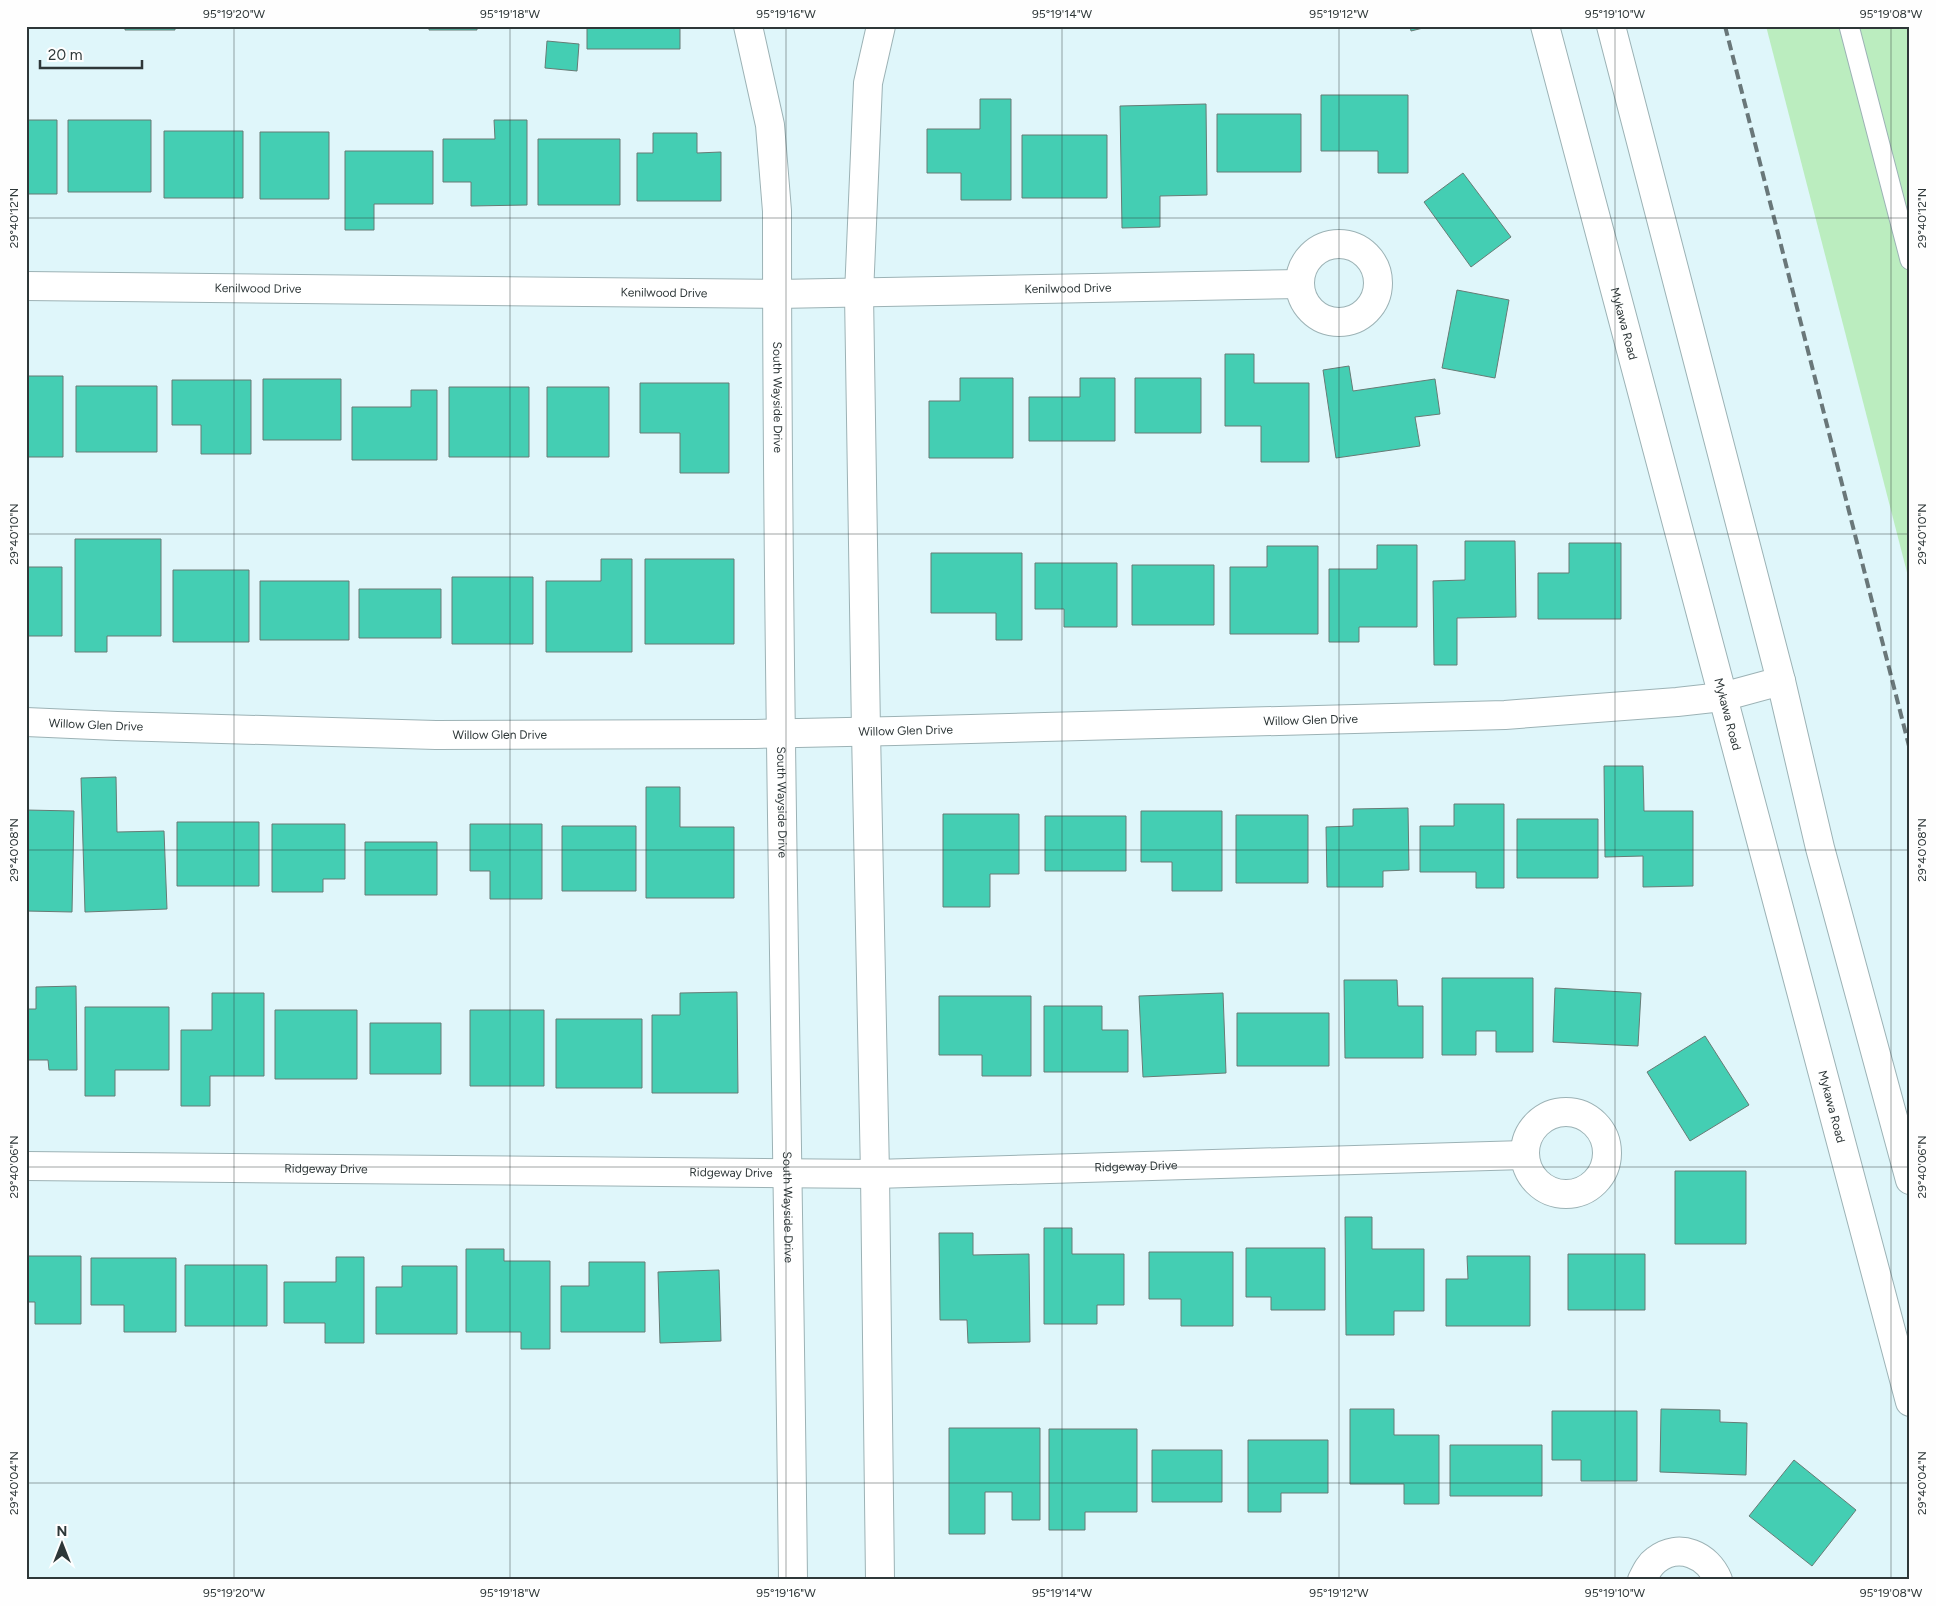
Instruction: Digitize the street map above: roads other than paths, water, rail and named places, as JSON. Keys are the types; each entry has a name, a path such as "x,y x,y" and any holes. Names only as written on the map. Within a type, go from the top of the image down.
{"street":[{"name":"South Wayside Drive","path":"748,26 770,126 778,211 782,733 793,1580"},
{"path":"880,1580 860,294 868,83 881,26"},
{"name":"Mykawa Road","path":"1545,26 1910,1402"},
{"path":"1610,26 1781,681 1820,848 1910,1180"},
{"name":"Kenilwood Drive","path":"26,286 860,294 1300,284"},
{"name":"Willow Glen Drive","path":"26,722 436,736 866,732 1504,715 1722,697 1781,681"},
{"name":"Ridgeway Drive","path":"26,1166 875,1174 1524,1155"},
{"path":"1642,1580 1648,1568 1656,1559 1680,1552 1692,1553 1703,1559 1712,1567 1718,1580"}],"lane":[{"path":"1849,26 1910,260"}],"railway":[{"path":"1725,26 1910,750"}]}
